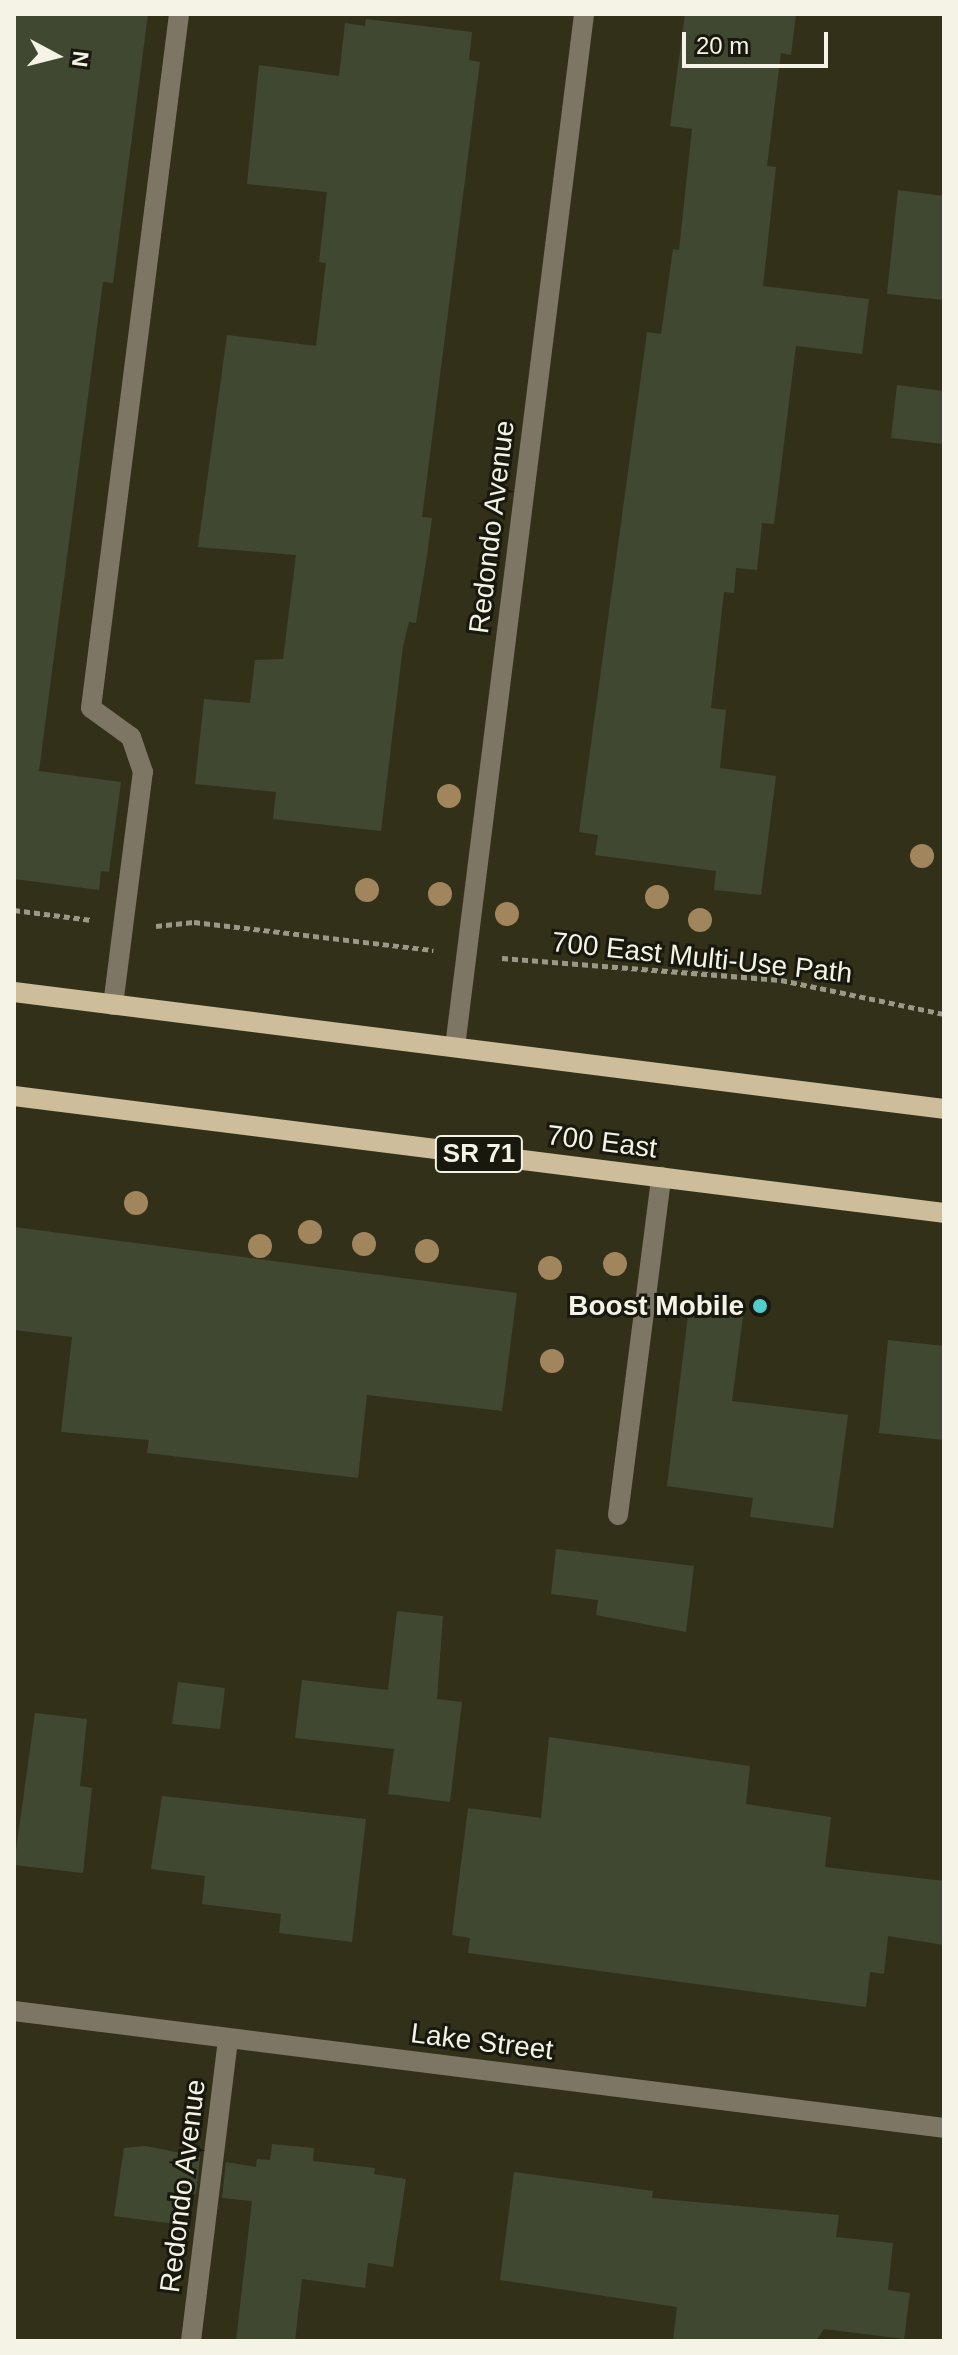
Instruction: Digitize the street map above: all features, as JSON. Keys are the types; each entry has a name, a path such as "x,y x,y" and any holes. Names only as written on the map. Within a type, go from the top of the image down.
{"main road":[{"path":"14,992 944,1109"},
{"name":"700 East","path":"14,1096 944,1213"}],"street":[{"path":"113,1005 143,772 131,737 91,708 179,14"},
{"name":"Redondo Avenue","path":"455,1047 584,14"},
{"path":"618,1515 661,1177"},
{"name":"Lake Street","path":"14,2011 944,2128"},
{"name":"Redondo Avenue","path":"191,2341 228,2039"}],"path":[{"path":"14,910 104,922"},
{"path":"150,926 194,922 428,949"},
{"name":"700 East Multi-Use Path","path":"501,958 781,980 944,1014"}],"building":[{"path":"14,14 148,14 113,283 103,282 39,771 121,782 109,872 101,871 99,890 14,879"},
{"path":"685,14 796,14 791,55 781,53 767,166 776,167 763,286 869,299 862,354 796,346 774,524 762,523 757,570 736,568 734,593 724,592 711,708 726,710 720,768 776,776 761,895 714,890 716,871 595,855 598,835 579,832 647,332 661,334 673,249 679,250 692,129 670,126"},
{"path":"366,19 472,32 469,60 480,62 422,517 432,518 416,623 409,622 403,646 381,831 273,819 276,792 195,784 204,699 250,703 255,660 283,659 296,555 198,547 227,335 316,346 326,263 319,262 327,192 247,184 259,65 339,76 345,23 365,26"},
{"path":"898,190 944,196 944,300 887,294"},
{"path":"897,385 944,391 944,444 891,438"},
{"path":"14,1227 517,1293 502,1411 367,1395 358,1478 147,1453 149,1440 61,1432 72,1337 14,1330"},
{"path":"701,1304 744,1309 732,1401 848,1415 833,1528 750,1517 753,1498 667,1486 688,1316 700,1317"},
{"path":"888,1340 944,1346 944,1440 879,1433"},
{"path":"556,1549 694,1566 686,1632 596,1615 598,1600 551,1594"},
{"path":"397,1611 443,1616 437,1699 462,1702 450,1802 388,1794 394,1749 295,1738 302,1680 388,1690"},
{"path":"178,1682 225,1688 220,1729 172,1724"},
{"path":"35,1713 87,1719 80,1786 92,1788 83,1873 14,1865"},
{"path":"549,1737 750,1766 746,1804 831,1817 825,1867 944,1881 944,1945 888,1936 884,1974 870,1972 866,2007 468,1953 470,1938 452,1935 468,1808 541,1818"},
{"path":"162,1796 366,1819 352,1942 279,1933 281,1914 202,1904 205,1876 151,1869"},
{"path":"272,2144 314,2148 313,2161 375,2168 374,2174 406,2179 393,2267 368,2263 365,2288 302,2279 295,2341 236,2341 252,2201 222,2198 226,2162 256,2167 257,2159 270,2160"},
{"path":"146,2146 200,2157 196,2194 179,2192 175,2224 114,2216 124,2148"},
{"path":"514,2172 653,2191 652,2198 839,2215 836,2237 893,2243 888,2290 910,2293 904,2339 824,2329 816,2341 673,2341 677,2307 500,2280"}],"place":[{"name":"Boost Mobile","path":"760,1306"}]}
